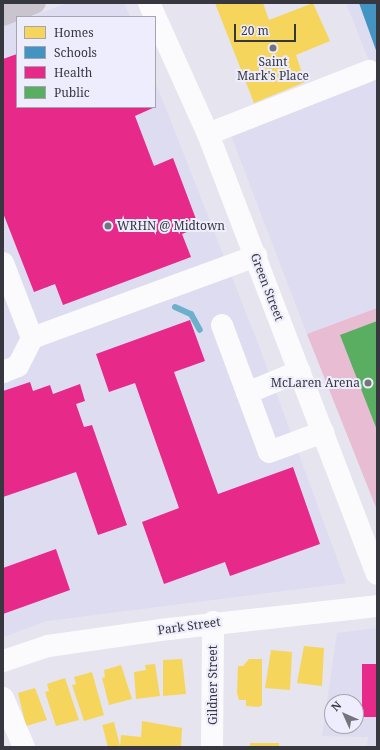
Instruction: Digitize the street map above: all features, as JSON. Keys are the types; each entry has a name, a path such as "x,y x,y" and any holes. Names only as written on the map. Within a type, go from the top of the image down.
{"main road":[{"path":"3,15 35,3"}],"street":[{"name":"Green Street","path":"149,3 155,16"},
{"name":"Green Street","path":"156,19 208,134 377,574"},
{"path":"208,134 369,71"},
{"path":"3,372 18,366 32,338 256,256"},
{"path":"3,263 32,338"},
{"path":"222,325 269,452 323,432"},
{"path":"247,393 300,372"},
{"name":"Park Street","path":"3,661 48,646 213,622 377,606"},
{"name":"Gildner Street","path":"212,747 213,622"},
{"path":"3,698 24,747"}],"shaded area":[{"path":"68,3 124,3 130,16 33,16"},
{"path":"346,3 377,3 377,308 307,334 230,133 375,76"},
{"name":"WRHN @ Midtown","path":"16,22 16,108 156,108 156,84 259,346 346,583 47,621 3,637 3,27"},
{"path":"377,308 377,510 307,334"},
{"path":"377,628 377,747 367,747 368,737 322,736 324,722 324,734 364,734 364,694 328,694 337,633"}],"building: Homes":[{"name":"Saint Mark's Place","path":"215,3 263,3 269,20 313,3 330,41 296,55 305,82 254,103"},
{"path":"304,646 324,648 322,686 297,683"},
{"path":"271,650 292,652 290,690 265,688"},
{"path":"182,659 186,694 163,696 163,660"},
{"path":"249,659 262,659 262,705 259,707 246,706 246,700 239,700 237,693 238,666 243,666"},
{"path":"155,664 160,696 136,699 134,672 146,670 145,665"},
{"path":"121,665 132,699 109,705 102,678 105,677 104,670"},
{"path":"92,672 104,715 84,721 72,685 76,684 74,677"},
{"path":"65,678 79,720 56,726 45,692 49,691 47,684"},
{"path":"35,688 47,720 26,726 18,693"},
{"path":"142,721 182,728 181,747 120,747 121,735 141,737"},
{"path":"114,722 120,746 108,747 102,725"},
{"path":"250,743 279,743 279,747 250,747"}],"building: Schools":[{"path":"359,3 377,3 377,53"}],"building: Health":[{"path":"16,54 16,108 153,108 135,116 154,166 173,158 199,227 182,234 191,257 63,305 55,284 34,292 3,213 3,59"},
{"path":"190,320 205,361 174,372 218,494 293,467 320,544 230,576 225,562 164,584 142,522 179,508 135,383 109,392 96,354"},
{"path":"30,382 33,391 50,385 53,394 80,384 85,401 76,404 84,427 92,425 127,525 98,535 76,472 3,497 3,391"},
{"path":"56,549 70,590 3,614 3,568"},
{"path":"362,664 377,664 377,717 364,717 364,694 362,694"}],"building: Public":[{"name":"McLaren Arena","path":"377,321 377,430 340,335"}],"waterway":[{"path":"175,307 191,314 200,330"}],"place":[{"name":"Saint Mark's Place","path":"273,48"},
{"name":"WRHN @ Midtown","path":"108,226"},
{"name":"McLaren Arena","path":"368,383"}]}
